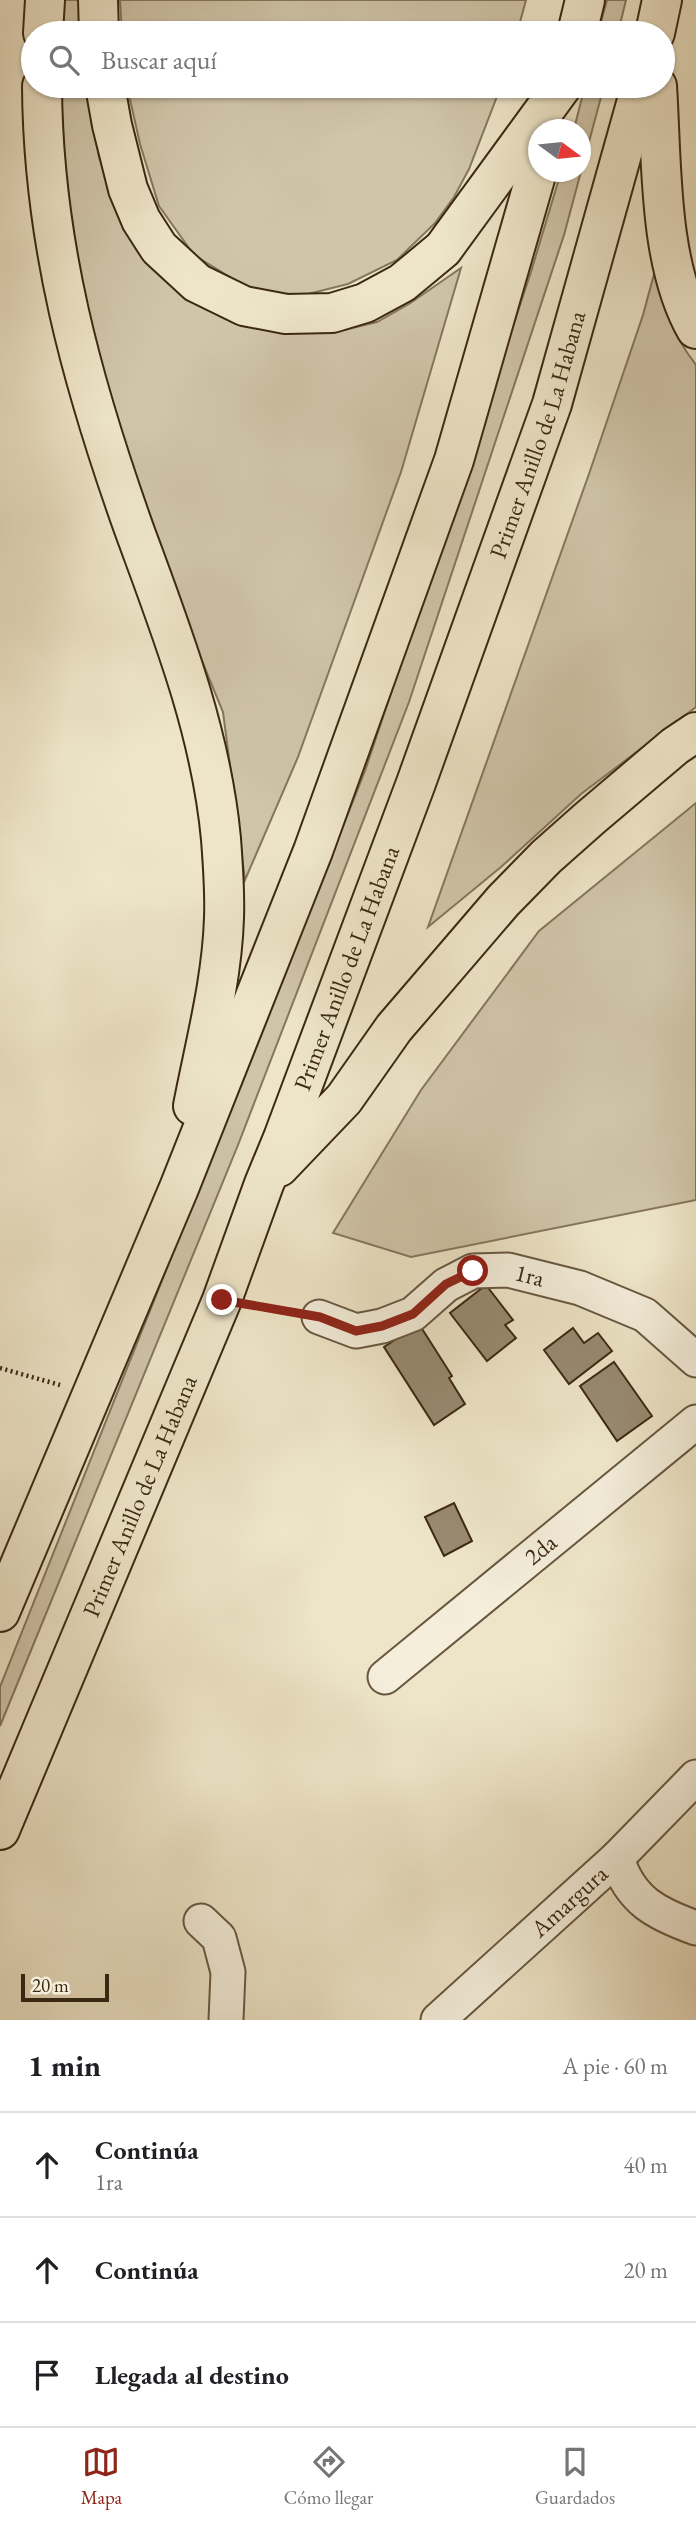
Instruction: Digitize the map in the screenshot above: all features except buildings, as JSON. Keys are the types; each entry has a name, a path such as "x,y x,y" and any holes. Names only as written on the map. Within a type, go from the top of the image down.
{"highway":[{"path":"44,21 45,0"},
{"path":"98,0 99,21"},
{"path":"580,21 585,0"},
{"path":"658,21 662,0"},
{"path":"43,98 44,159 65,298 88,387 194,702 211,770 221,839 224,916 221,957 178,1188"},
{"path":"107,98 128,189 141,220 159,248 197,283 244,306 286,314 332,313 365,303 402,283 443,249 553,98"},
{"path":"553,119 559,98"},
{"name":"Primer Anillo de La Habana","path":"0,1830 222,1300 416,783 552,404 638,98"},
{"path":"658,98 672,269 679,293 696,329"},
{"path":"0,1612 178,1188 313,851 454,460 534,182"},
{"path":"264,1184 344,1099 394,1028 503,901 590,818 675,746 696,732"}],"street":[{"name":"1ra","path":"320,1317 356,1331 382,1326 413,1314 446,1284 473,1271 508,1270 580,1288 645,1315 696,1360"},
{"name":"2da","path":"386,1677 696,1422"},
{"name":"Amargura","path":"438,2020 617,1858 696,1777"},
{"path":"617,1858 630,1888 647,1905 665,1916 696,1928"},
{"path":"201,1921 219,1938 228,1972 226,2020"}],"path":[{"path":"222,1300 320,1317"},
{"path":"0,1368 91,1394"}],"shaded area":[{"path":"57,0 79,0 80,21 56,21"},
{"path":"120,0 526,0 520,21 121,21"},
{"path":"607,0 626,0 621,21 601,21"},
{"path":"57,98 88,98 99,157 113,198 235,321 283,333 344,330 377,322 409,304 461,268 401,472 298,757 245,880 223,712 133,493 83,325"},
{"path":"130,98 496,98 469,169 454,197 435,223 397,260 348,284 300,296 273,294 243,285 194,255 159,206"},
{"path":"582,98 601,98 591,134 591,119 577,119"},
{"path":"558,182 578,182 564,235 409,702 238,1145 0,1726 0,1687 365,771 531,272"},
{"path":"657,263 669,317 696,365 696,707 581,794 501,867 428,927 590,471 643,315"},
{"path":"696,803 696,1200 411,1257 333,1233 421,1090 539,931"}],"route":[{"path":"222,1300 320,1317 356,1331 382,1326 413,1314 446,1284 473,1271"}]}
